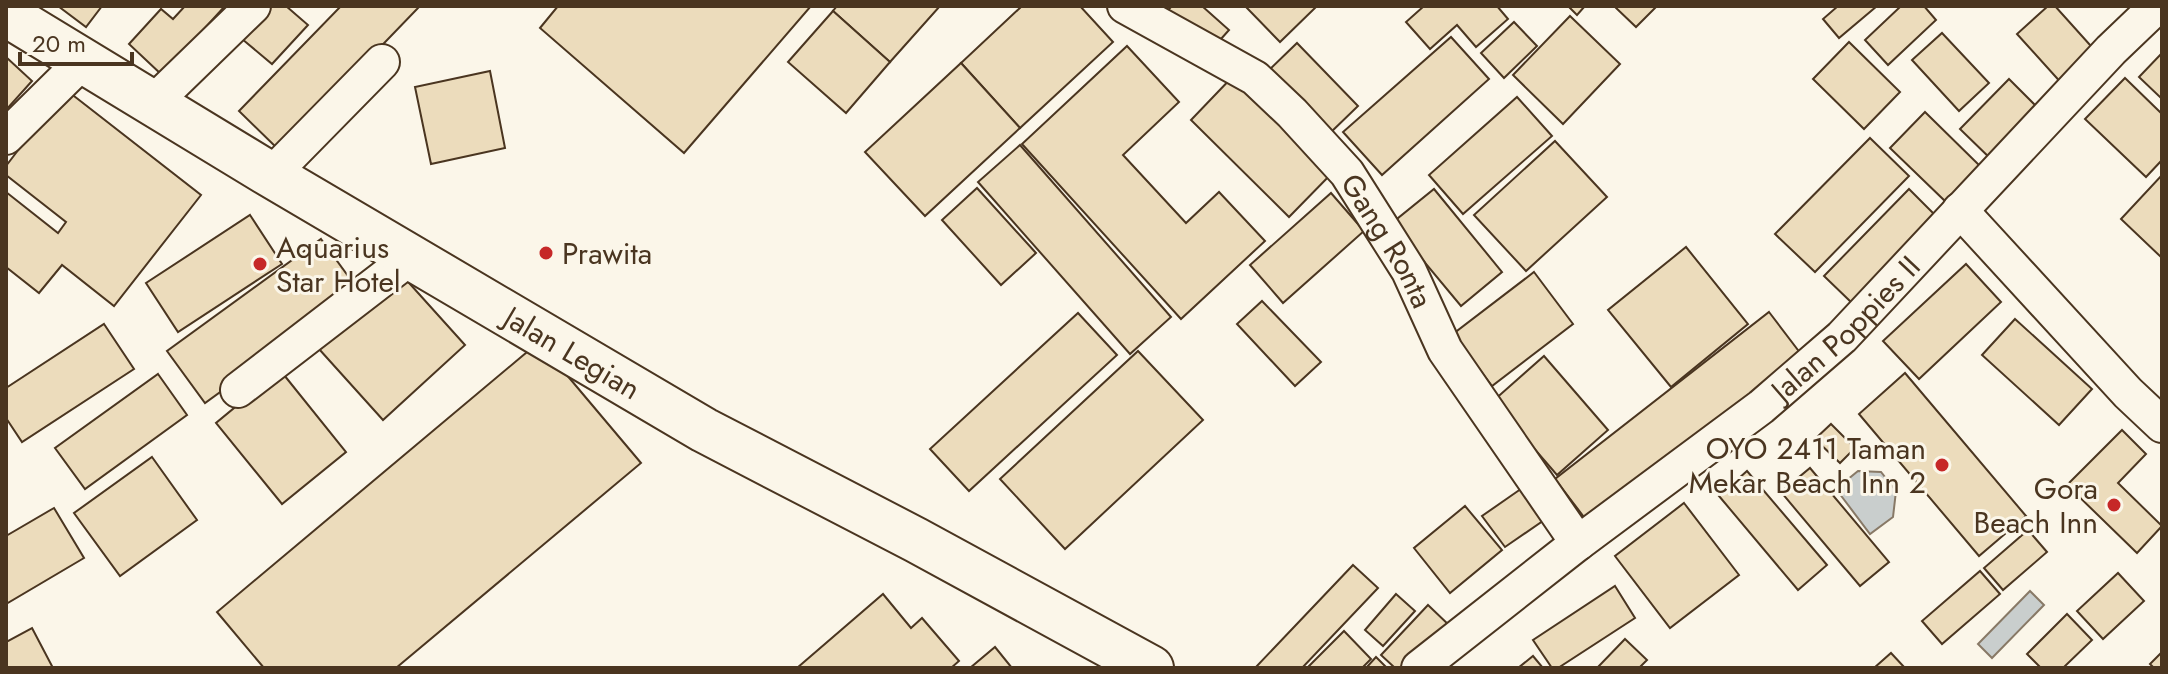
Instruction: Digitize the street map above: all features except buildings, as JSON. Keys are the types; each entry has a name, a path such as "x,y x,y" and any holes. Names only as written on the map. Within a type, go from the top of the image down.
{"main road":[{"name":"Jalan Legian","path":"6,14 271,175 704,430 930,547 1151,668"}],"street":[{"path":"153,103 253,6"},
{"name":"Gang Ronta","path":"1125,6 1255,78 1347,173 1409,271 1445,350 1578,543"},
{"name":"Jalan Poppies II","path":"1419,668 1578,543 1761,407 1842,337 2111,50 2157,6"},
{"path":"6,137 83,61"},
{"path":"271,175 382,62"},
{"path":"1960,210 2128,393 2162,425"},
{"path":"238,390 411,257"}],"shaded area":[{"path":"1858,471 1881,472 1896,491 1893,517 1870,534 1836,489"},
{"path":"2030,591 2044,605 1992,658 1978,644"}],"place":[{"name":"Prawita","path":"546,253"},
{"name":"Aquarius Star Hotel","path":"260,264"},
{"name":"OYO 2411 Taman Mekar Beach Inn 2","path":"1942,465"},
{"name":"Gora Beach Inn","path":"2114,505"}]}
